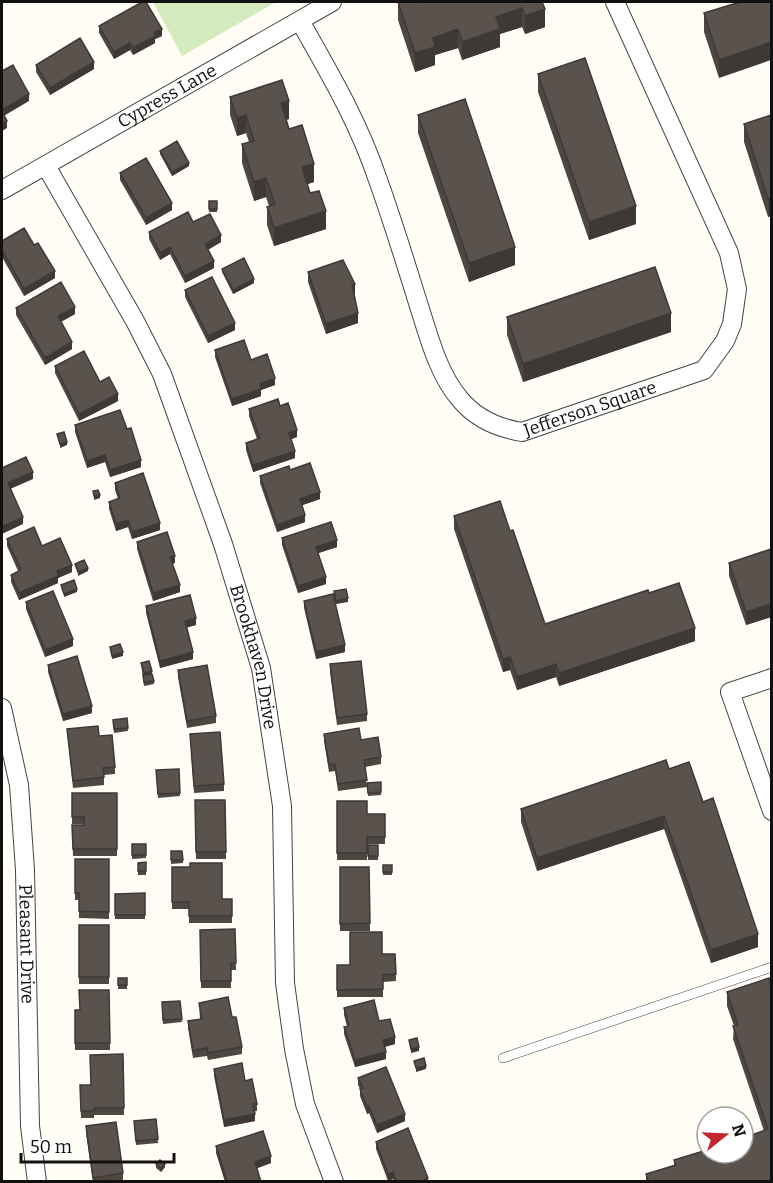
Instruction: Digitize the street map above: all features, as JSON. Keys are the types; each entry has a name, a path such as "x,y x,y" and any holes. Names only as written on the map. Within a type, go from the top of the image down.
{"street":[{"name":"Cypress Lane","path":"2,190 332,2"},
{"name":"Jefferson Square","path":"300,21 350,107 378,178 434,350 450,386 468,408 479,417 506,429 522,432 704,370 725,341 736,307 735,270 729,253 615,2"},
{"name":"Brookhaven Drive","path":"46,166 135,321 162,375 223,544 261,668 282,806 285,983 294,1049 305,1104 334,1182"},
{"path":"771,678 730,692 771,811"},
{"name":"Pleasant Drive","path":"2,708 19,785 25,870 30,1126 37,1182"}],"lane":[{"path":"503,1058 771,967"}],"green space":[{"path":"153,2 276,2 182,56"}],"building":[{"path":"142,2 146,2 162,29 154,33 155,36 133,48 130,43 114,52 99,26"},
{"path":"398,2 542,2 545,9 525,16 522,8 496,17 500,29 462,42 458,29 433,38 435,47 415,53"},
{"path":"740,2 771,2 771,42 719,60 704,13"},
{"path":"80,38 94,62 50,88 36,65"},
{"path":"585,58 636,206 589,222 538,74"},
{"path":"13,65 29,94 2,110 2,71"},
{"path":"282,80 289,101 281,103 289,129 302,125 314,164 302,167 310,193 319,191 326,211 274,228 267,207 275,204 266,178 254,182 242,144 254,141 246,115 237,118 230,97"},
{"path":"465,99 515,247 469,263 418,115"},
{"path":"2,111 7,121 2,124"},
{"path":"771,115 771,198 768,199 744,124"},
{"path":"177,141 189,163 172,172 160,151"},
{"path":"146,158 172,203 146,218 120,173"},
{"path":"209,201 217,201 217,209 209,209"},
{"path":"188,212 193,222 210,214 221,235 205,244 214,261 185,276 170,247 160,253 149,232"},
{"path":"24,228 34,245 38,243 55,271 24,289 2,250 2,241"},
{"path":"244,258 254,279 233,290 222,269"},
{"path":"343,260 355,284 352,285 358,313 326,324 308,272"},
{"path":"655,267 671,313 523,364 507,317"},
{"path":"212,277 235,323 208,336 185,290"},
{"path":"61,282 75,307 58,316 72,342 45,358 16,308"},
{"path":"244,340 251,360 267,354 275,378 260,384 261,389 232,399 215,350"},
{"path":"84,351 100,382 109,377 118,394 79,414 55,366"},
{"path":"278,399 280,406 288,403 297,430 289,433 295,451 253,465 246,443 260,438 249,409"},
{"path":"120,410 127,429 131,428 141,460 110,470 105,455 87,461 75,425"},
{"path":"64,432 67,442 60,444 57,434"},
{"path":"26,457 33,472 8,483 23,517 2,527 2,468"},
{"path":"310,463 320,492 300,499 305,515 277,525 260,476 289,466 290,470"},
{"path":"143,473 160,523 132,532 128,520 116,524 109,502 120,498 115,483"},
{"path":"98,490 100,495 94,496 93,491"},
{"path":"500,501 510,531 513,530 545,624 648,590 649,593 679,583 695,628 559,673 556,664 517,677 510,657 503,659 454,516"},
{"path":"331,522 337,540 316,547 326,577 298,586 282,538"},
{"path":"34,527 42,546 60,538 72,565 57,571 58,576 19,593 11,575 21,570 7,539"},
{"path":"167,532 175,556 170,557 180,585 153,593 137,542"},
{"path":"771,549 771,604 746,612 729,563"},
{"path":"84,560 88,568 78,572 75,564"},
{"path":"74,580 77,589 64,594 61,585"},
{"path":"346,589 348,598 336,601 334,591"},
{"path":"53,591 73,639 45,650 26,602"},
{"path":"333,594 345,645 316,652 304,601"},
{"path":"190,595 196,618 185,621 193,652 160,661 146,606"},
{"path":"120,644 123,652 112,656 110,647"},
{"path":"77,656 92,706 63,714 48,665"},
{"path":"149,661 152,671 144,673 141,663"},
{"path":"361,661 367,714 337,718 330,664"},
{"path":"207,665 216,716 187,721 178,670"},
{"path":"152,674 154,681 144,682 143,675"},
{"path":"127,718 128,728 114,729 113,720"},
{"path":"98,726 99,736 112,735 115,767 103,768 104,777 73,781 67,729"},
{"path":"359,728 361,740 378,737 381,757 364,760 367,780 338,784 335,764 329,765 324,734"},
{"path":"220,732 224,784 194,786 190,734"},
{"path":"666,760 669,769 689,762 703,802 713,798 758,934 711,950 664,816 537,858 521,809"},
{"path":"179,769 180,793 158,794 156,770"},
{"path":"381,782 381,792 368,793 367,783"},
{"path":"72,793 117,793 117,849 73,849 72,825 84,825 84,817 72,817"},
{"path":"195,800 225,800 226,852 196,852"},
{"path":"337,801 367,801 367,814 385,814 385,837 367,837 367,853 337,853"},
{"path":"132,844 146,844 146,855 132,855"},
{"path":"368,845 378,845 378,856 368,856"},
{"path":"171,851 182,851 183,860 171,860"},
{"path":"75,859 109,859 109,912 79,911 79,893 75,893"},
{"path":"146,862 146,871 138,871 138,863"},
{"path":"190,863 222,863 222,899 232,899 232,916 189,916 189,902 172,902 172,867 190,867"},
{"path":"383,865 392,865 392,872 383,872"},
{"path":"340,867 369,867 370,923 340,924"},
{"path":"145,893 145,915 115,915 115,894"},
{"path":"79,925 109,925 109,977 79,977"},
{"path":"235,929 236,963 231,963 231,981 201,981 200,930"},
{"path":"350,932 382,932 382,954 395,954 396,974 383,975 383,989 337,990 337,965 350,965"},
{"path":"118,978 127,978 127,985 118,985"},
{"path":"769,978 771,986 771,1181 649,1182 646,1174 676,1165 674,1160 695,1154 695,1165 755,1165 755,1134 768,1129 733,1026 738,1025 727,992"},
{"path":"79,990 109,990 110,1043 75,1043 75,1010 80,1010"},
{"path":"228,997 232,1017 236,1017 242,1047 208,1053 207,1048 193,1051 188,1021 202,1019 199,1003"},
{"path":"374,1000 379,1021 390,1019 395,1037 383,1040 386,1052 355,1060 344,1027 349,1026 344,1008"},
{"path":"180,1001 182,1019 163,1020 162,1002"},
{"path":"417,1038 419,1047 411,1049 409,1040"},
{"path":"123,1054 124,1108 94,1108 94,1111 81,1111 80,1085 91,1085 90,1055"},
{"path":"424,1058 426,1066 416,1068 414,1061"},
{"path":"242,1063 245,1081 252,1079 257,1104 253,1104 255,1114 224,1120 214,1069"},
{"path":"386,1067 405,1114 377,1125 369,1106 367,1107 360,1089 363,1088 358,1078"},
{"path":"156,1119 158,1139 136,1141 134,1121"},
{"path":"116,1122 123,1173 93,1178 86,1126"},
{"path":"408,1128 428,1178 419,1182 397,1182 393,1172 388,1174 376,1142"},
{"path":"263,1131 271,1156 255,1162 261,1182 227,1182 216,1146"},
{"path":"160,1160 165,1164 161,1168 156,1164"}]}
